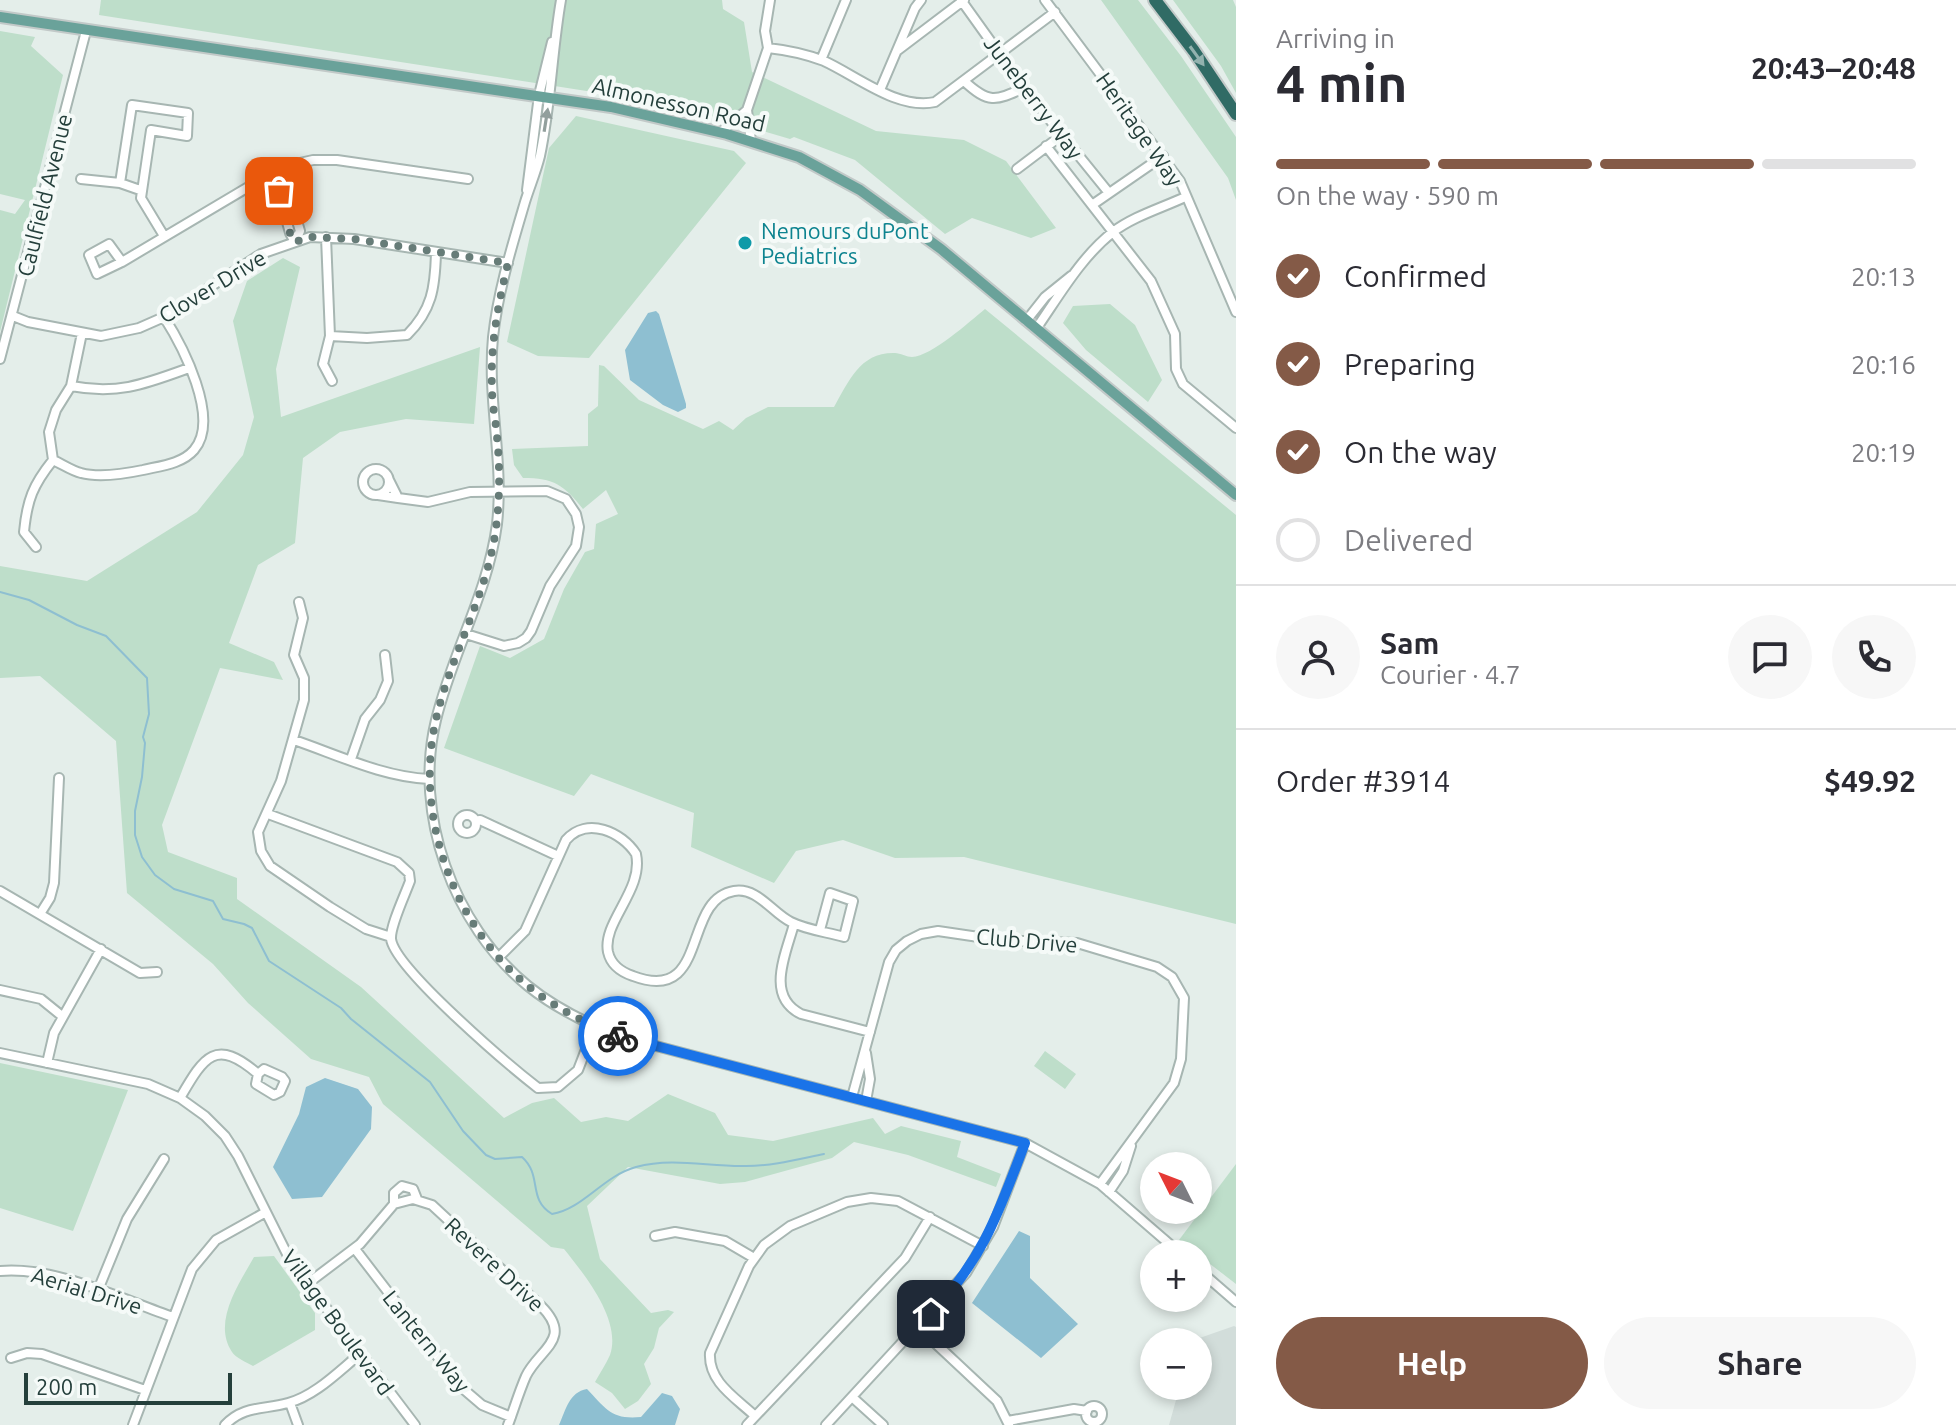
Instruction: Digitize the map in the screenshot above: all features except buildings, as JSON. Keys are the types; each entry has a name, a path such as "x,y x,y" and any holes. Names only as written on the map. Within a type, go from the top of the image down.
{"highway":[{"path":"1155,0 1236,114"}],"main road":[{"name":"Almonesson Road","path":"0,17 626,110 721,132 799,157 860,190 941,249 1236,495"}],"street":[{"path":"561,0 544,96 540,157 497,309 492,361 499,490 490,561 435,724 429,779 435,822 447,870 458,896 499,957 526,985 569,1014 633,1040 1025,1143 1100,1184 1165,1240"},
{"path":"751,141 747,110 768,48 765,31 770,0"},
{"path":"821,60 846,0"},
{"path":"880,90 921,0"},
{"name":"Heritage Way","path":"1045,0 1180,181 1236,312"},
{"path":"897,51 963,1"},
{"name":"Juneberry Way","path":"963,1 1024,88 1109,193"},
{"path":"768,48 821,60 909,103 922,105 935,102 1055,12"},
{"name":"Caulfield Avenue","path":"0,359 86,31"},
{"path":"964,81 980,97 996,100 1024,88"},
{"path":"120,183 132,105 188,113 187,136 151,130 140,190 141,198 164,236"},
{"path":"721,132 747,110"},
{"path":"1017,169 1062,135"},
{"path":"1046,146 1160,295 1175,334 1176,369 1183,384 1236,428"},
{"path":"1092,205 1163,156"},
{"path":"122,262 276,169 313,160 337,160 468,179"},
{"path":"276,169 283,174 300,231 295,242"},
{"path":"81,179 120,183 140,190"},
{"path":"1036,329 1075,273 1113,232 1185,197"},
{"name":"Clover Drive","path":"13,316 82,333 101,336 120,333 164,317 261,254 310,237 508,263"},
{"path":"326,237 330,336 323,364 332,381"},
{"path":"330,336 367,338 407,335 422,320 428,307 435,280 436,253"},
{"path":"1026,321 1045,297 1075,273"},
{"path":"53,460 82,474 123,474 174,463 194,450 204,424 202,405 183,347 164,317"},
{"path":"36,547 24,532 26,513 34,483 53,460 49,432 56,410 71,386 82,333"},
{"path":"71,386 96,391 135,387 189,368"},
{"path":"398,498 384,473 376,470 366,475 364,487 377,495 398,498 428,502 470,492 547,491 563,497 576,514 579,533 573,551 550,586 526,638 504,646 466,634"},
{"path":"377,495 385,491 389,480"},
{"path":"299,602 303,618 294,655 304,678 304,700 294,740 268,814 258,832 261,851 270,866 366,929 391,937"},
{"path":"351,759 365,719 380,700 388,681 385,655"},
{"path":"294,740 408,778 429,779"},
{"path":"40,914 50,898 54,883 59,778"},
{"path":"268,814 397,862 409,873 410,881 391,937 395,951 415,976 507,1064 538,1088 558,1087 578,1070 595,1026"},
{"path":"476,821 480,820 558,856"},
{"path":"499,957 525,931 569,837 587,827 602,829 623,839 634,850 638,861 637,875 610,933 608,952 618,969 645,981 663,982 681,971 710,908 727,893 740,890 750,892 794,924 844,937 853,901 830,893 820,930"},
{"path":"0,891 140,973 157,972"},
{"path":"794,924 780,978 783,999 801,1014 870,1032"},
{"name":"Club Drive","path":"852,1097 892,955 907,941 926,932 999,940 1077,943 1157,967 1172,977 1184,998 1181,1059 1174,1083 1100,1184"},
{"path":"47,1063 54,1033 62,1016 101,949"},
{"path":"0,990 41,999 62,1016"},
{"path":"865,1052 870,1079 866,1101"},
{"name":"Village Boulevard","path":"0,1053 144,1083 180,1098 208,1119 228,1140 241,1161 285,1252 415,1425"},
{"path":"180,1098 196,1071 216,1055 229,1053 258,1074"},
{"path":"1109,1192 1123,1171 1132,1140"},
{"path":"826,1425 957,1284 983,1246 1025,1143"},
{"path":"98,1290 127,1219 164,1159"},
{"path":"307,1284 355,1249 394,1204 417,1199 413,1189 402,1186 394,1193 394,1204"},
{"path":"755,1416 715,1378 709,1362 714,1340 754,1258 771,1239 790,1226 855,1200 871,1198 898,1201 983,1246"},
{"name":"Revere Drive","path":"417,1199 439,1211 541,1306 551,1319 554,1333 552,1343 528,1372 510,1421"},
{"path":"133,1425 192,1269 216,1240 266,1212"},
{"path":"747,1425 908,1254 930,1217"},
{"path":"655,1236 675,1232 725,1241 754,1258"},
{"name":"Lantern Way","path":"355,1249 461,1387 482,1405 510,1421"},
{"name":"Aerial Drive","path":"0,1271 39,1273 173,1317"},
{"path":"1212,1281 1236,1302"},
{"path":"918,1327 994,1398 1009,1423 1074,1409 1087,1411"},
{"path":"11,1358 27,1353 42,1354 145,1390"},
{"path":"225,1425 234,1416 254,1408 290,1403 313,1391 360,1354"},
{"path":"852,1397 883,1425"},
{"path":"290,1403 298,1425"}],"shaded area":[{"path":"1236,1327 1236,1425 1169,1425 1176,1400 1212,1400 1212,1334"}],"green space":[{"path":"101,0 722,0 723,9 744,22 752,72 876,131 964,140 1006,161 1056,228 1031,238 972,218 945,234 855,160 794,137 790,139 670,104 99,15"},
{"path":"1101,0 1138,0 1236,137 1236,200 1228,178"},
{"path":"1173,0 1233,0 1236,7 1236,93 1221,66"},
{"path":"0,31 35,37 31,46 63,75 0,332 0,210 15,214 25,200 0,194"},
{"path":"576,116 734,151 746,163 589,358 538,356 507,342 549,148"},
{"path":"283,258 300,267 276,369 281,417 480,347 474,424 406,419 340,432 303,458 295,543 258,565 229,643 274,662 283,680 220,668 162,825 168,852 237,878 237,899 361,987 504,1118 532,1103 554,1098 581,1122 606,1117 628,1121 668,1094 715,1113 728,1135 773,1141 873,1118 885,1134 901,1126 961,1141 957,1157 1001,1174 996,1187 908,1155 854,1142 832,1158 745,1182 720,1184 628,1167 587,1206 600,1259 651,1313 674,1312 659,1328 654,1348 644,1364 651,1384 638,1401 625,1409 612,1393 595,1382 610,1355 611,1327 599,1298 564,1249 551,1247 383,1104 369,1077 311,1059 248,1003 213,964 127,893 116,741 40,676 0,678 0,566 87,581 197,512 243,455 254,417 233,321 247,281"},
{"path":"1110,304 1135,325 1162,380 1148,402 1086,350 1063,323 1073,306"},
{"path":"985,309 1236,515 1236,924 964,857 895,858 843,840 796,851 774,883 691,847 694,813 591,774 574,796 444,748 480,646 510,658 544,639 564,589 585,552 594,549 596,524 618,514 606,490 583,509 558,484 523,478 514,465 512,449 588,446 588,414 598,406 599,365 604,366 639,400 703,429 719,421 733,430 746,418 768,407 834,407 857,370 873,357 897,353 912,357 930,351"},
{"path":"1045,1051 1076,1074 1065,1089 1034,1066"},
{"path":"0,1063 128,1090 73,1231 0,1208"},
{"path":"1236,1164 1236,1284 1212,1265 1212,1240 1179,1240 1191,1224 1212,1224 1212,1196"},
{"path":"274,1256 315,1313 315,1330 253,1366 232,1352 225,1328 226,1316 235,1291 254,1257"}],"water":[{"path":"656,311 686,404 686,408 678,412 663,405 630,380 625,350 648,313"},
{"path":"325,1078 358,1089 372,1107 371,1129 322,1197 292,1199 273,1167 299,1114 306,1087"},
{"path":"1019,1231 1030,1236 1030,1278 1078,1324 1041,1358 972,1303"},
{"path":"587,1389 605,1407 623,1417 641,1417 662,1393 672,1396 680,1409 675,1425 559,1425 572,1398"}],"waterway":[{"path":"0,592 29,600 106,636 147,678 149,714 143,737 145,743 135,811 135,835 142,857 155,875 174,889 213,901 223,919 252,928 269,961 341,1008 430,1082 463,1131 486,1155 495,1159 522,1157 532,1172 540,1201 552,1214 574,1206 613,1177 636,1167 677,1163 756,1166 824,1154"}],"way so far":[{"path":"279,191 295,242 310,237 354,239 508,263 493,334 492,392 499,490 493,550 435,724 429,779 433,811 439,843 458,896 499,957 526,985 552,1003 618,1036"}],"place":[{"name":"Nemours duPont Pediatrics","path":"745,243"}],"route":[{"path":"618,1036 1025,1143 986,1241 966,1273 931,1314"}]}
